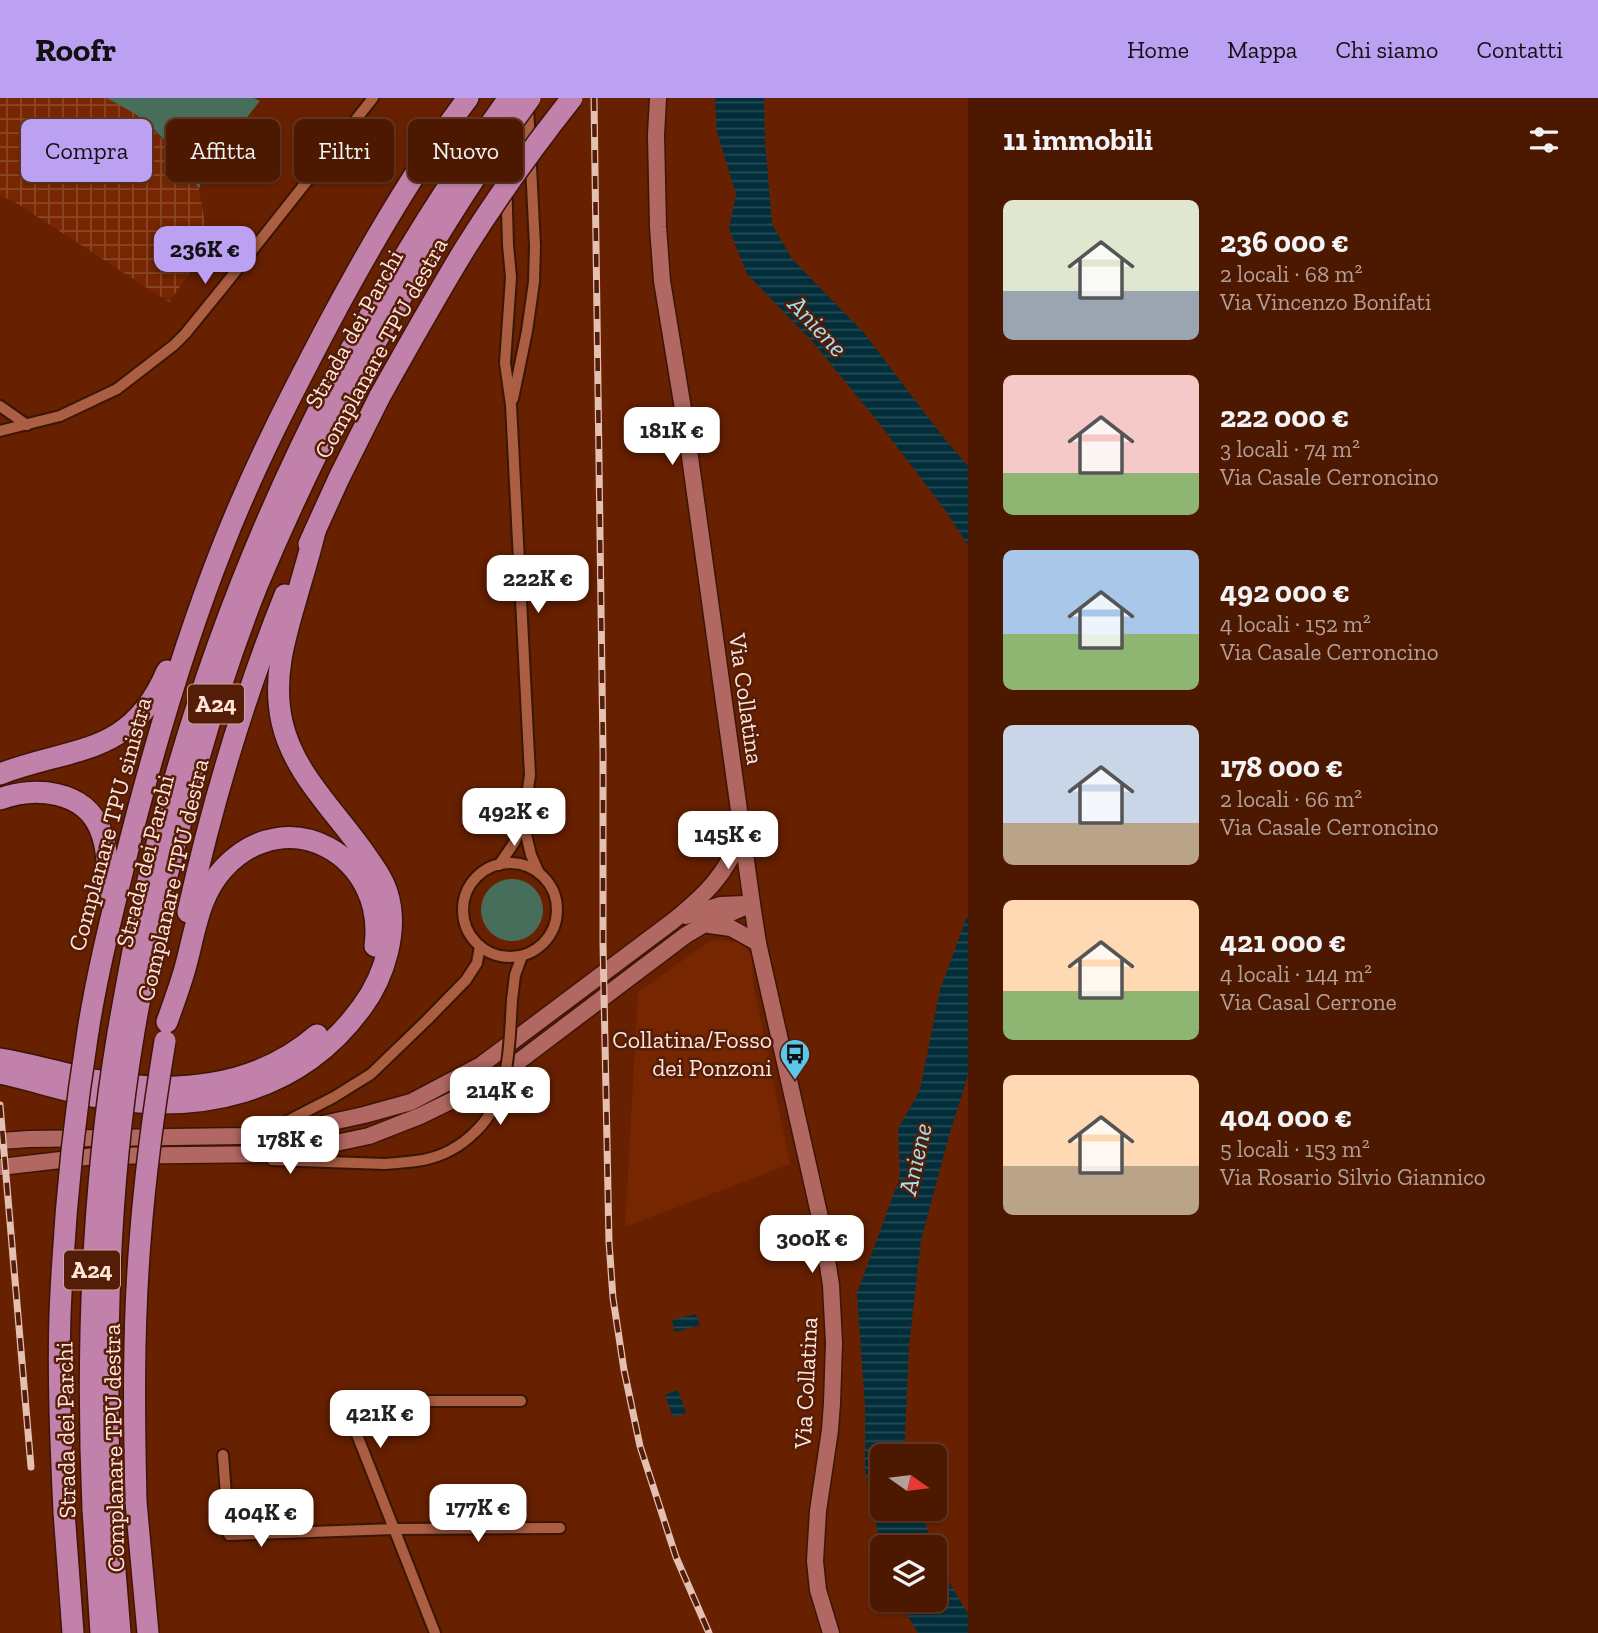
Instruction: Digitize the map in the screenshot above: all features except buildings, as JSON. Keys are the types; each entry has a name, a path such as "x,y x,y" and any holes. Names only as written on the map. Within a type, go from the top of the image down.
{"highway":[{"name":"Complanare TPU sinistra","path":"73,1633 61,1435 60,1331 63,1254 72,1150 88,1031 101,958 141,796 202,601 224,542 270,436 351,282 395,206 468,98"},
{"name":"Strada dei Parchi","path":"341,386 380,297 424,224 509,98"},
{"name":"Strada dei Parchi","path":"120,1633 101,1509 89,1398 92,1259 101,1157 125,1035 137,931 150,875 186,741 209,671 234,602 304,441 529,98"},
{"name":"Complanare TPU destra","path":"148,1633 136,1502 137,1274 146,1178 166,1032 193,891 212,815 263,649 292,577 380,396 467,246 536,145 572,98"},
{"path":"0,1073 65,1091 119,1100 178,1103 227,1097 261,1087 299,1068 343,1030 371,995 383,966 389,939 391,911 386,889 367,857 297,761 280,711 278,690 281,652 315,531"},
{"path":"0,774 88,749 116,735 142,713 162,683 198,587 224,542"},
{"path":"0,799 25,792 53,794 76,802 90,813 97,823 103,838 107,876 101,958"},
{"path":"0,1059 102,1081 167,1088 234,1079 279,1062 309,1042 340,1014 354,997 369,969 375,947 377,921 369,893 355,868 332,849 320,843 300,839 263,842 241,853 222,871 204,898 166,1032"},
{"name":"Strada dei Parchi","path":"101,1509 102,1633"}],"street":[{"path":"0,431 60,416 117,389 174,345 225,286 373,98"},
{"path":"499,865 514,843 523,822 530,775 511,405 505,363 511,277 503,98"},
{"path":"511,405 527,331 534,282 529,98"},
{"name":"Via Collatina","path":"658,98 658,227 662,281 685,421 741,833 758,943 821,1222 830,1278 834,1350 832,1403 814,1561 818,1590 831,1633"},
{"path":"0,406 27,425"},
{"path":"523,822 531,855 539,873"},
{"path":"0,1141 243,1136 291,1131 364,1115 411,1101 481,1065 673,921 705,894 722,874 741,833"},
{"path":"513,863 527,866 539,873 549,884 555,897 557,912 554,927 547,940 522,956 500,956 480,946 469,933 464,917 464,900 471,884 483,872 499,865 513,863"},
{"path":"673,921 720,905 752,904"},
{"path":"0,1167 95,1156 269,1154 369,1136 420,1116 494,1080 656,957 703,925 752,904"},
{"path":"703,925 731,928 758,943"},
{"path":"243,1136 278,1126 371,1074 466,979 477,963 480,946"},
{"path":"195,1156 385,1164 425,1159 465,1142 481,1126 499,1099 509,1046 515,975 522,956"},
{"path":"435,1633 352,1422 353,1405 364,1401 522,1401"},
{"path":"223,1455 229,1535 395,1529 560,1528"}],"shaded area":[{"path":"0,98 115,98 141,119 21,119 21,182 152,182 152,128 166,144 166,182 195,182 199,189 209,246 169,302 13,201 0,196"},
{"path":"710,941 740,943 752,955 753,982 790,1164 625,1227 638,992"}],"green space":[{"path":"106,98 254,98 260,101 246,119 166,119 166,143 152,128 152,119 141,119"},
{"path":"512,879 524,881 534,888 541,898 541,922 534,932 524,939 512,941 500,939 490,932 483,922 481,910 483,898 490,888 500,881"}],"water":[{"name":"Aniene","path":"715,98 764,98 772,224 792,259 864,333 968,466 968,545 879,423 811,340 747,274 729,229 736,194 717,132"},
{"name":"Aniene","path":"968,914 968,1075 921,1240 909,1346 905,1444 870,1444 870,1494 865,1469 865,1406 857,1293 900,1177 898,1129 920,1090 940,990"},
{"path":"696,1314 700,1325 675,1332 672,1320"},
{"path":"678,1390 686,1413 673,1417 665,1395"},
{"path":"876,1521 925,1521 929,1535 878,1535"},
{"path":"947,1579 968,1614 968,1633 918,1633 905,1612 947,1612"}],"railway":[{"path":"594,98 603,943 609,1242 613,1298 624,1370 640,1446 676,1557 709,1633"},
{"path":"0,1105 31,1467"}],"place":[{"name":"Collatina/Fosso dei Ponzoni","path":"795,1081"}]}
